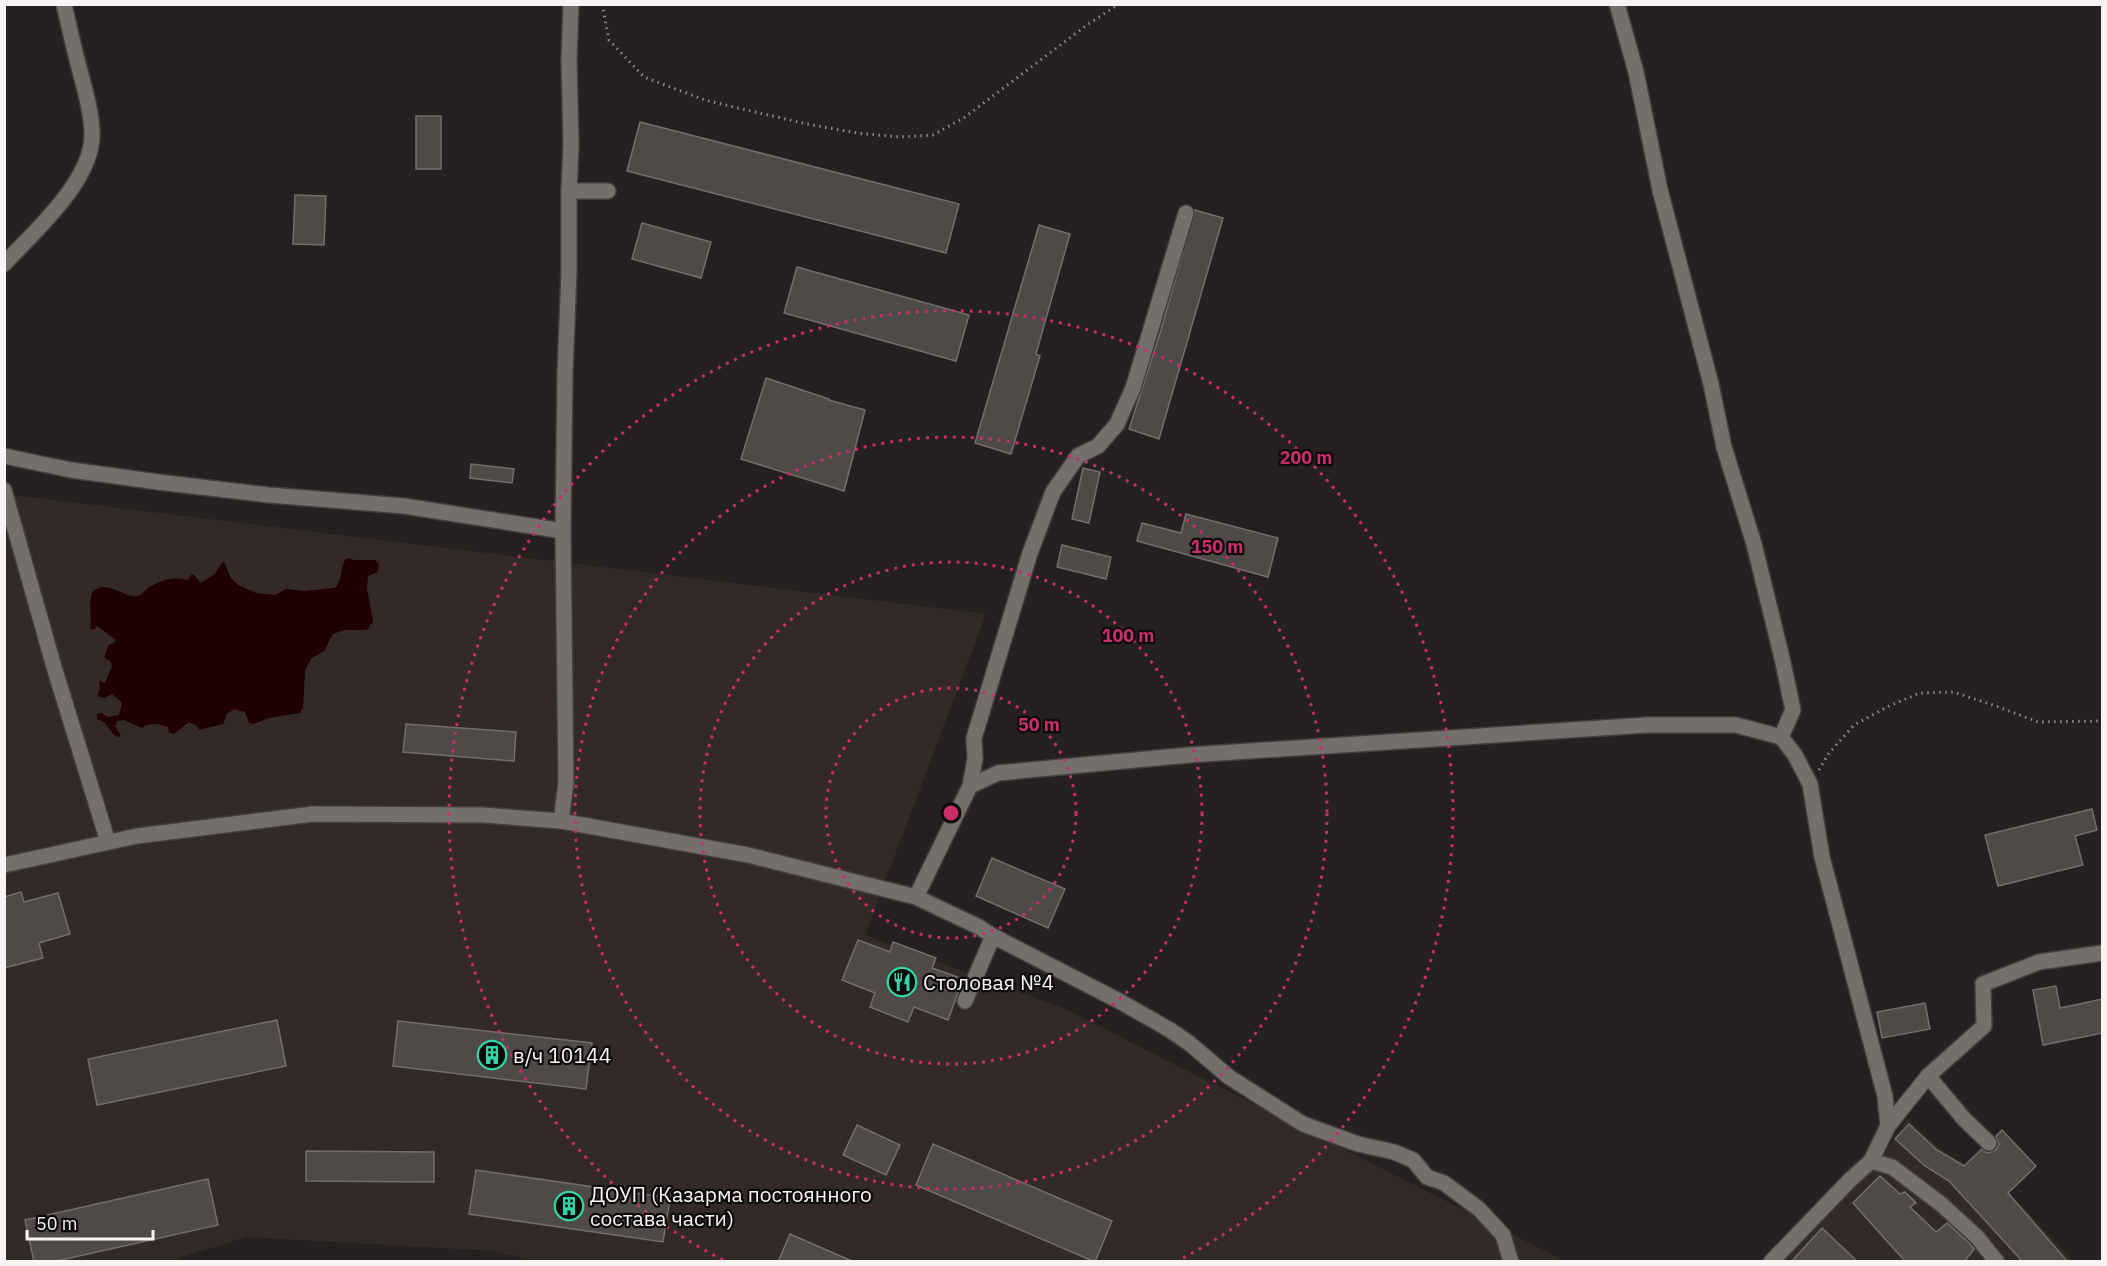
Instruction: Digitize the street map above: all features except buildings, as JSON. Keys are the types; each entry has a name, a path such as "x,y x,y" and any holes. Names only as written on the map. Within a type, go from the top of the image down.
{"street":[{"path":"4,264 63,200 76,183 88,160 92,135 86,97 64,4"},
{"path":"561,821 566,783 563,531 568,191 571,145 569,60 571,4"},
{"path":"1617,4 1636,72 1660,190 1711,384 1724,447 1754,544 1782,658 1793,710 1781,737"},
{"path":"568,191 608,191"},
{"path":"916,897 970,786 975,759 974,738 1030,553 1053,492 1078,456 1098,446 1117,424 1133,388 1185,213"},
{"path":"4,448 11,457 71,470 269,495 404,506 563,531"},
{"path":"4,490 48,647 108,842"},
{"path":"970,786 998,773 1065,769 1189,755 1570,729 1647,725 1736,725 1781,737 1795,755 1810,784 1822,857 1885,1096 1888,1126"},
{"path":"4,865 137,836 313,814 483,815 561,821 748,855 916,897 979,927 1170,1030 1229,1077 1303,1124 1358,1144 1394,1152 1413,1160 1426,1177 1444,1183 1479,1209 1503,1235 1511,1262"},
{"path":"965,1001 993,936"},
{"path":"1771,1262 1871,1161 1888,1126 1928,1076 1984,1026 1983,984 2039,962 2103,953"},
{"path":"1928,1076 1964,1119 1989,1143"},
{"path":"1871,1161 1892,1167 1941,1204 1977,1237 1997,1262"}],"path":[{"path":"602,4 609,40 644,77 705,100 749,111 817,126 900,137 933,135 965,117 1119,4"},
{"path":"1810,784 1829,753 1854,725 1889,706 1920,693 1953,692 2038,722 2103,721"}],"shaded area":[{"path":"5,494 986,614 865,935 1065,1009 1565,1261 540,1262 493,1251 247,1237 169,1261 5,1262"},
{"path":"349,558 375,560 379,564 378,572 368,576 367,589 372,624 366,630 344,630 333,634 324,651 312,658 305,670 303,708 300,713 269,718 253,724 249,723 245,712 234,709 227,714 223,724 199,730 197,726 189,722 174,734 169,732 168,727 158,724 142,728 124,720 117,721 115,726 121,736 118,737 104,722 97,719 97,714 101,713 108,717 119,715 122,703 112,694 104,698 97,696 100,689 99,681 105,683 112,667 111,662 104,657 109,645 116,640 97,626 94,630 90,629 91,599 93,592 98,588 109,588 137,596 157,583 172,579 188,580 192,574 201,583 215,574 224,562 231,578 238,585 256,593 275,595 286,589 306,591 336,587 345,560"},
{"path":"1907,1118 1939,1148 1967,1165 2008,1212 2019,1203 2073,1261 1783,1262 1885,1154"}],"place":[{"name":"Столовая №4","path":"902,982"},
{"name":"в/ч 10144","path":"492,1055"},
{"name":"ДОУП (Казарма постоянного состава части)","path":"569,1206"}]}
